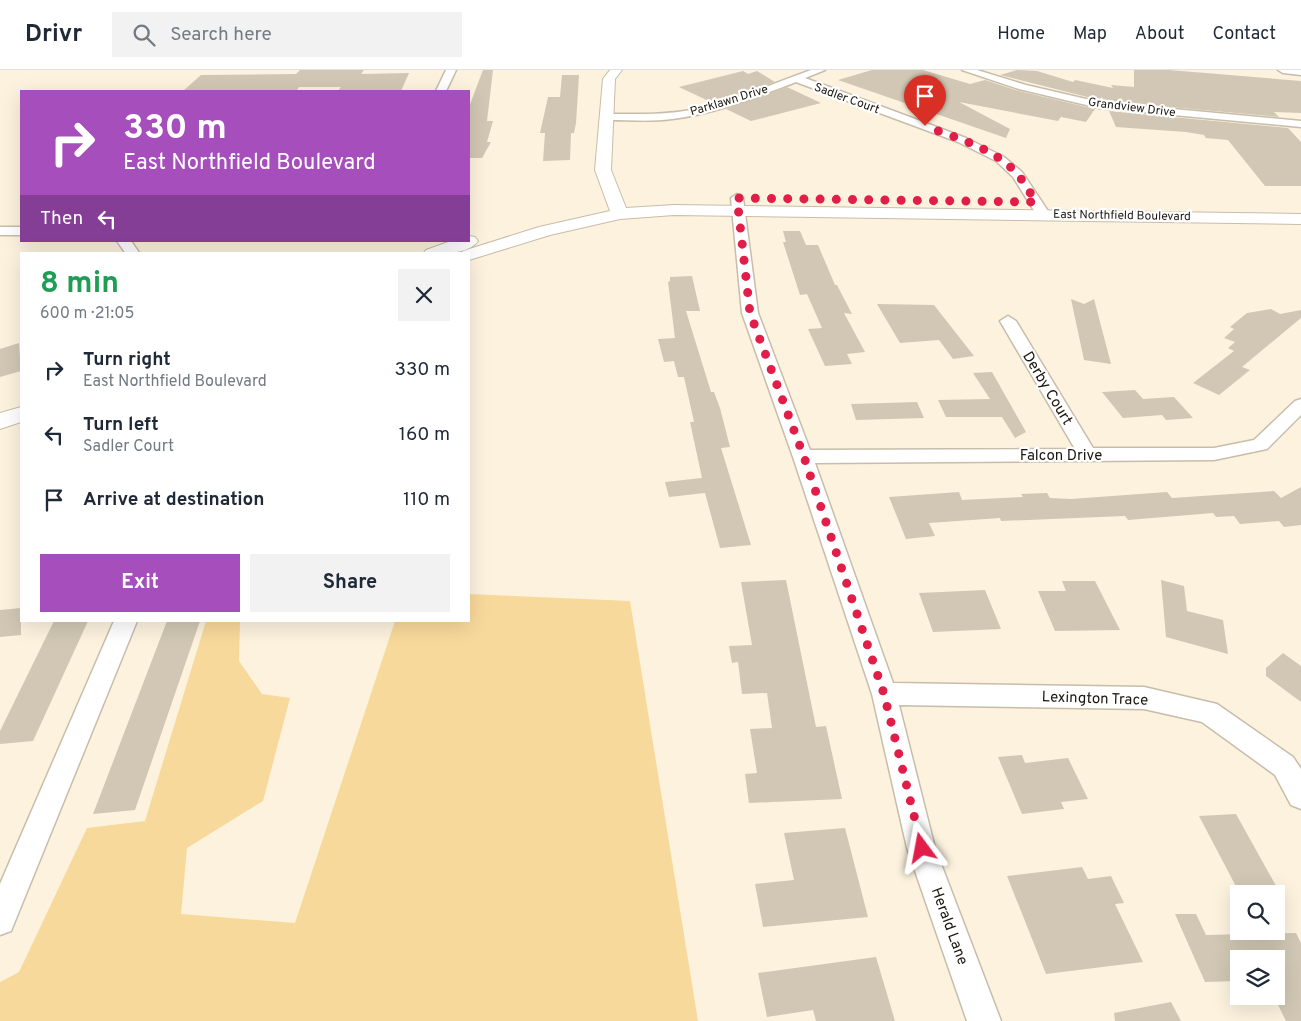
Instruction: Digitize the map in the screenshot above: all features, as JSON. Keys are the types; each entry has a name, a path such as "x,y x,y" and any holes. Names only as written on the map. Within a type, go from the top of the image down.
{"main road":[{"path":"616,70 609,79 603,170 618,208"},
{"name":"East Northfield Boulevard","path":"470,241 524,223 618,208 674,210 737,204 1039,208 1301,205"},
{"name":"East Northfield Boulevard","path":"470,255 618,208"},
{"name":"East Northfield Boulevard","path":"1039,208 1301,219"},
{"name":"East Northfield Boulevard","path":"438,252 466,242"},
{"path":"0,403 20,396"},
{"path":"0,421 20,414"}],"street":[{"path":"441,90 451,70"},
{"name":"Parklawn Drive","path":"607,117 671,116 713,107 820,70"},
{"name":"Grandview Drive","path":"967,70 1023,87 1099,105 1301,124"},
{"path":"1283,70 1301,72"},
{"name":"Sadler Court","path":"795,78 962,140 1000,159 1018,175 1039,208"},
{"name":"Herald Lane","path":"737,204 750,313 804,457 884,694 922,848 984,1021"},
{"path":"0,231 20,231"},
{"name":"Derby Court","path":"1008,322 1088,455"},
{"name":"Falcon Drive","path":"804,457 1214,454 1260,445 1301,405"},
{"path":"0,920 126,622"},
{"name":"Lexington Trace","path":"884,694 1144,698 1208,712 1284,766 1301,795"}],"shaded area":[{"path":"470,594 630,601 698,1021 0,1021 0,982 19,972 87,828 145,821 206,622 240,622 239,661 262,694 290,698 263,801 187,848 181,914 295,923 395,622 470,622"}],"building":[{"path":"300,70 364,70 361,74 409,73 401,90 339,90 341,87 299,87 297,90 184,90 201,75 296,74"},
{"path":"483,70 493,70 487,121 493,121 487,142 491,142 482,158 470,158 470,104"},
{"path":"872,70 923,70 970,84 985,80 1019,91 1095,109 1086,122 1061,117 1058,121 959,102 1010,129 1006,138 838,80"},
{"path":"1017,70 1037,71 1073,82 1075,80 1113,88 1111,85 1134,87 1134,70 1169,70 1301,81 1301,113 1274,112 1279,117 1104,101 1102,97 1099,100 1000,75"},
{"path":"743,71 748,74 757,71 775,82 713,103 679,87"},
{"path":"562,75 579,75 576,123 574,133 571,133 570,160 543,161 545,133 540,133 548,97 560,97"},
{"path":"787,87 821,103 751,121 726,109"},
{"path":"1109,111 1288,128 1301,142 1301,186 1265,186 1228,140 1206,138 1204,135 1186,132 1116,127"},
{"path":"783,231 800,231 806,245 818,245 835,285 837,285 852,314 844,313 865,352 847,354 852,364 825,366 808,329 822,328 807,294 800,295 783,242 786,242"},
{"path":"692,276 700,311 686,311 711,392 714,392 720,408 730,447 721,448 751,545 720,548 705,493 669,497 665,482 702,478 690,422 694,422 684,377 678,377 674,361 664,362 658,339 675,338 668,282 670,277"},
{"path":"1071,299 1084,304 1094,299 1111,364 1084,360"},
{"path":"877,304 934,305 974,356 953,359 939,340 900,343"},
{"path":"1271,309 1280,314 1301,310 1301,318 1242,367 1250,370 1219,395 1193,383 1234,351 1228,348 1235,342 1224,338 1234,329 1230,327 1247,313"},
{"path":"19,343 20,371 0,377 0,349"},
{"path":"992,372 1026,432 1015,438 1002,417 946,417 938,400 990,399 973,373"},
{"path":"1135,390 1143,399 1174,397 1193,418 1166,420 1162,415 1123,418 1102,392"},
{"path":"917,402 924,418 856,420 851,404"},
{"path":"1301,487 1301,525 1284,527 1279,521 1240,524 1234,516 1216,517 1213,513 1128,520 1125,516 1001,521 1000,518 929,523 935,536 906,539 889,497 959,492 962,500 1023,497 1021,494 1047,493 1050,498 1071,499 1167,492 1172,498 1274,491 1281,498"},
{"path":"786,580 816,727 826,726 842,799 749,803 745,774 757,773 750,729 772,728 767,693 742,694 738,662 732,663 729,646 752,645 741,582"},
{"path":"1161,580 1184,586 1187,611 1223,620 1228,654 1166,637"},
{"path":"1062,581 1095,581 1120,630 1055,631 1038,591 1066,591"},
{"path":"985,590 1001,629 933,632 919,593"},
{"path":"20,608 21,635 0,637 0,610"},
{"path":"54,622 88,622 33,741 0,744 0,731"},
{"path":"167,622 200,622 135,810 93,814"},
{"path":"1283,653 1301,666 1301,702 1266,676 1266,668"},
{"path":"1022,755 1025,763 1068,758 1088,799 1061,802 1064,809 1022,814 998,757"},
{"path":"1236,814 1276,885 1235,885 1199,816"},
{"path":"845,828 868,917 763,927 755,884 794,880 784,833"},
{"path":"1082,867 1088,879 1111,876 1124,903 1115,904 1143,962 1046,974 1007,876"},
{"path":"1175,914 1196,914 1206,935 1230,934 1230,940 1285,940 1285,933 1296,933 1301,943 1301,1021 1286,1021 1278,1005 1285,1005 1285,950 1230,950 1230,981 1205,982"},
{"path":"876,957 895,1021 816,1021 813,1010 767,1017 758,973"},
{"path":"1171,1002 1181,1021 1115,1021 1114,1013"}],"route":[{"path":"922,848 884,694 804,457 750,313 737,198 1036,202 1018,175 1000,159 962,140 925,126"}]}
